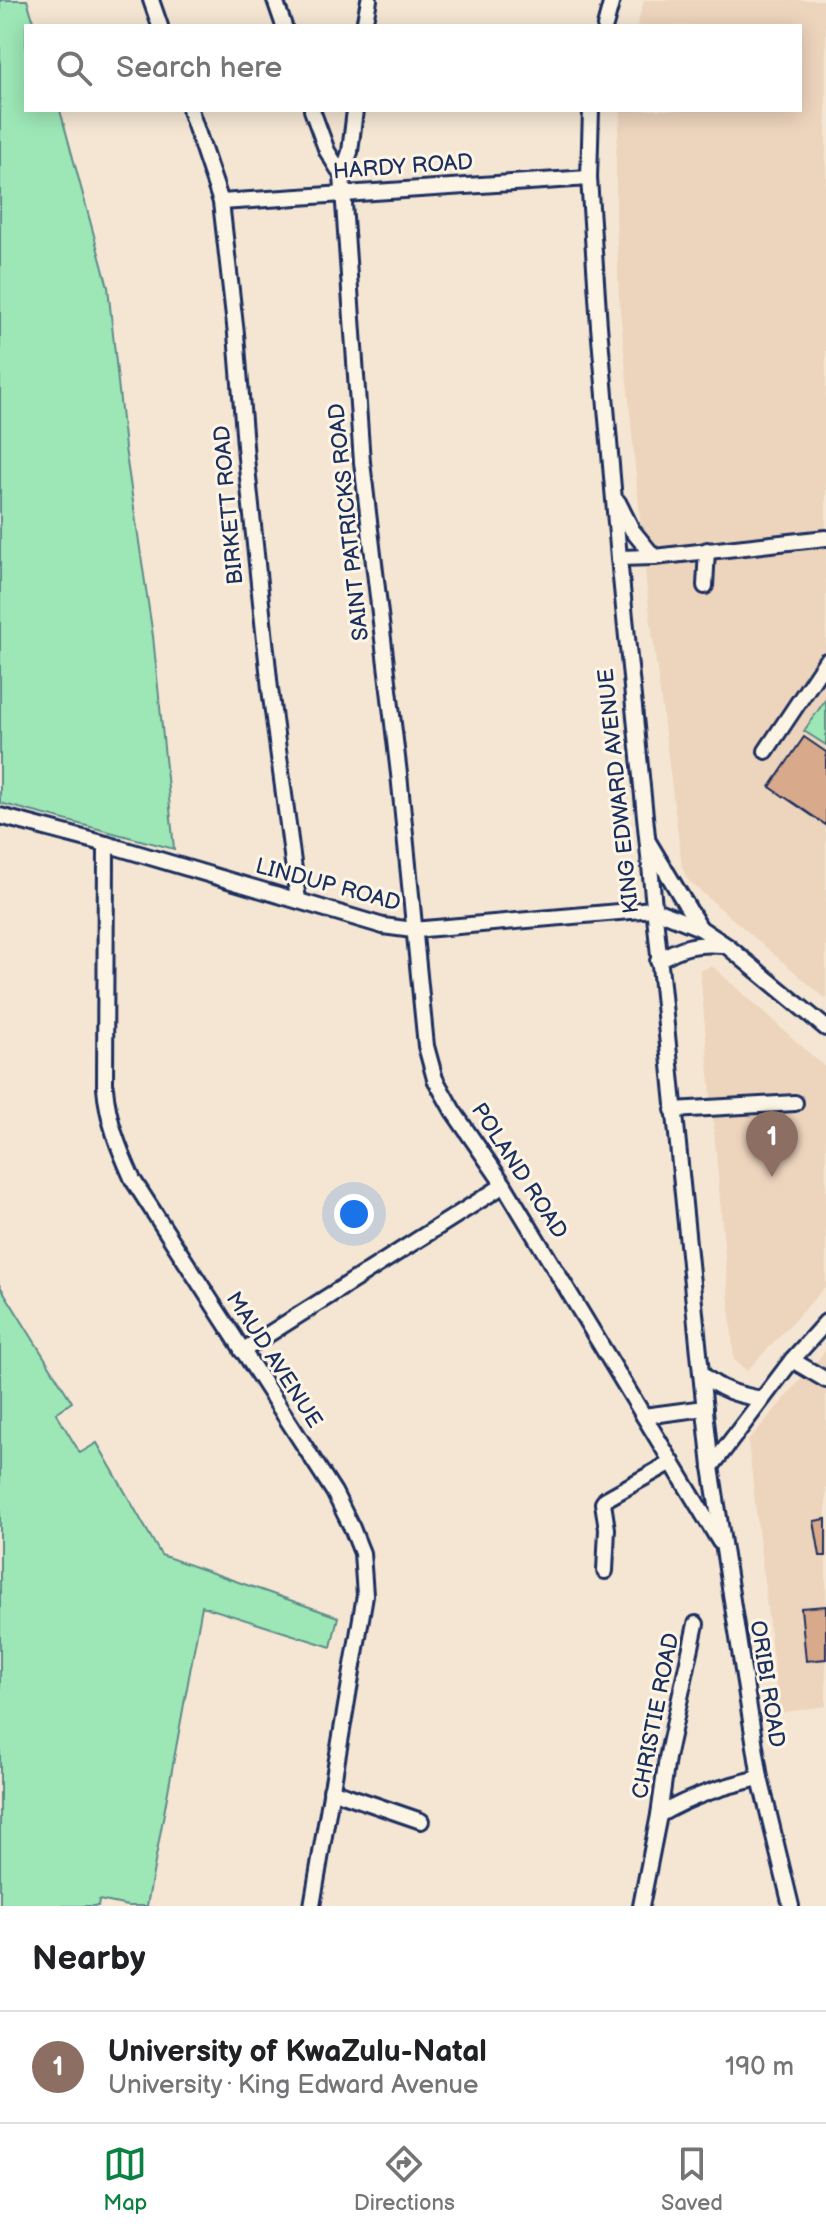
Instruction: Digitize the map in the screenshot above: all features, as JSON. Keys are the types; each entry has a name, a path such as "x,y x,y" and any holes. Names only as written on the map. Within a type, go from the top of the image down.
{"street":[{"path":"151,0 159,24"},
{"path":"275,0 283,24"},
{"path":"364,24 369,0"},
{"path":"606,24 612,0"},
{"name":"BIRKETT ROAD","path":"191,112 221,202 270,689 298,900"},
{"path":"313,112 327,151 342,175"},
{"name":"SAINT PATRICKS ROAD","path":"355,112 350,152 342,175 362,462 399,774 413,930"},
{"name":"KING EDWARD AVENUE","path":"591,112 589,178 613,491 645,835 711,1467"},
{"name":"HARDY ROAD","path":"221,202 589,178"},
{"path":"613,491 626,522 654,557"},
{"path":"619,558 826,538"},
{"path":"705,586 707,550"},
{"path":"766,751 826,661"},
{"name":"LINDUP ROAD","path":"0,816 106,844 371,923 413,930 653,909"},
{"path":"645,835 700,928"},
{"name":"MAUD AVENUE","path":"106,844 105,1088 107,1112 115,1139 133,1180 334,1492 362,1553 365,1595 312,1906"},
{"path":"653,909 700,928 727,946 826,1028"},
{"name":"POLAND ROAD","path":"413,930 426,1046 435,1079 504,1185 725,1549"},
{"path":"658,961 680,948 697,944 727,946"},
{"path":"673,1110 795,1103"},
{"path":"242,1351 504,1185"},
{"path":"711,1467 792,1360 826,1322"},
{"path":"792,1360 826,1380"},
{"path":"701,1373 724,1390 762,1399"},
{"path":"644,1416 705,1408"},
{"path":"605,1571 607,1529 603,1503 672,1462"},
{"name":"ORIBI ROAD","path":"711,1467 760,1778 791,1906"},
{"name":"CHRISTIE ROAD","path":"641,1906 667,1758 696,1624"},
{"name":"CHRISTIE ROAD","path":"659,1815 720,1787 760,1778"},
{"path":"331,1790 421,1821"}],"shaded area":[{"path":"644,0 826,0 826,999 687,879 682,867 647,591 619,298 616,218 616,152 621,112 802,112 802,24 638,24"},
{"path":"712,966 826,1068 826,1286 747,1371 734,1360 700,970"},
{"path":"826,1350 826,1706 779,1713 748,1441"}],"green space":[{"path":"0,0 27,0 34,24 24,24 24,112 61,112 108,287 125,448 153,636 174,849 0,803"},
{"path":"826,699 826,745 804,731"},
{"path":"0,1286 72,1402 56,1413 80,1453 97,1443 161,1555 338,1617 331,1647 202,1606 147,1906 99,1900 98,1906 0,1906"}],"building":[{"path":"804,737 826,752 826,825 770,787"},
{"path":"826,1519 826,1556 820,1556 814,1521"},
{"path":"826,1606 826,1659 806,1661 801,1608"}],"place":[{"name":"University of KwaZulu-Natal","path":"772,1177"}]}
